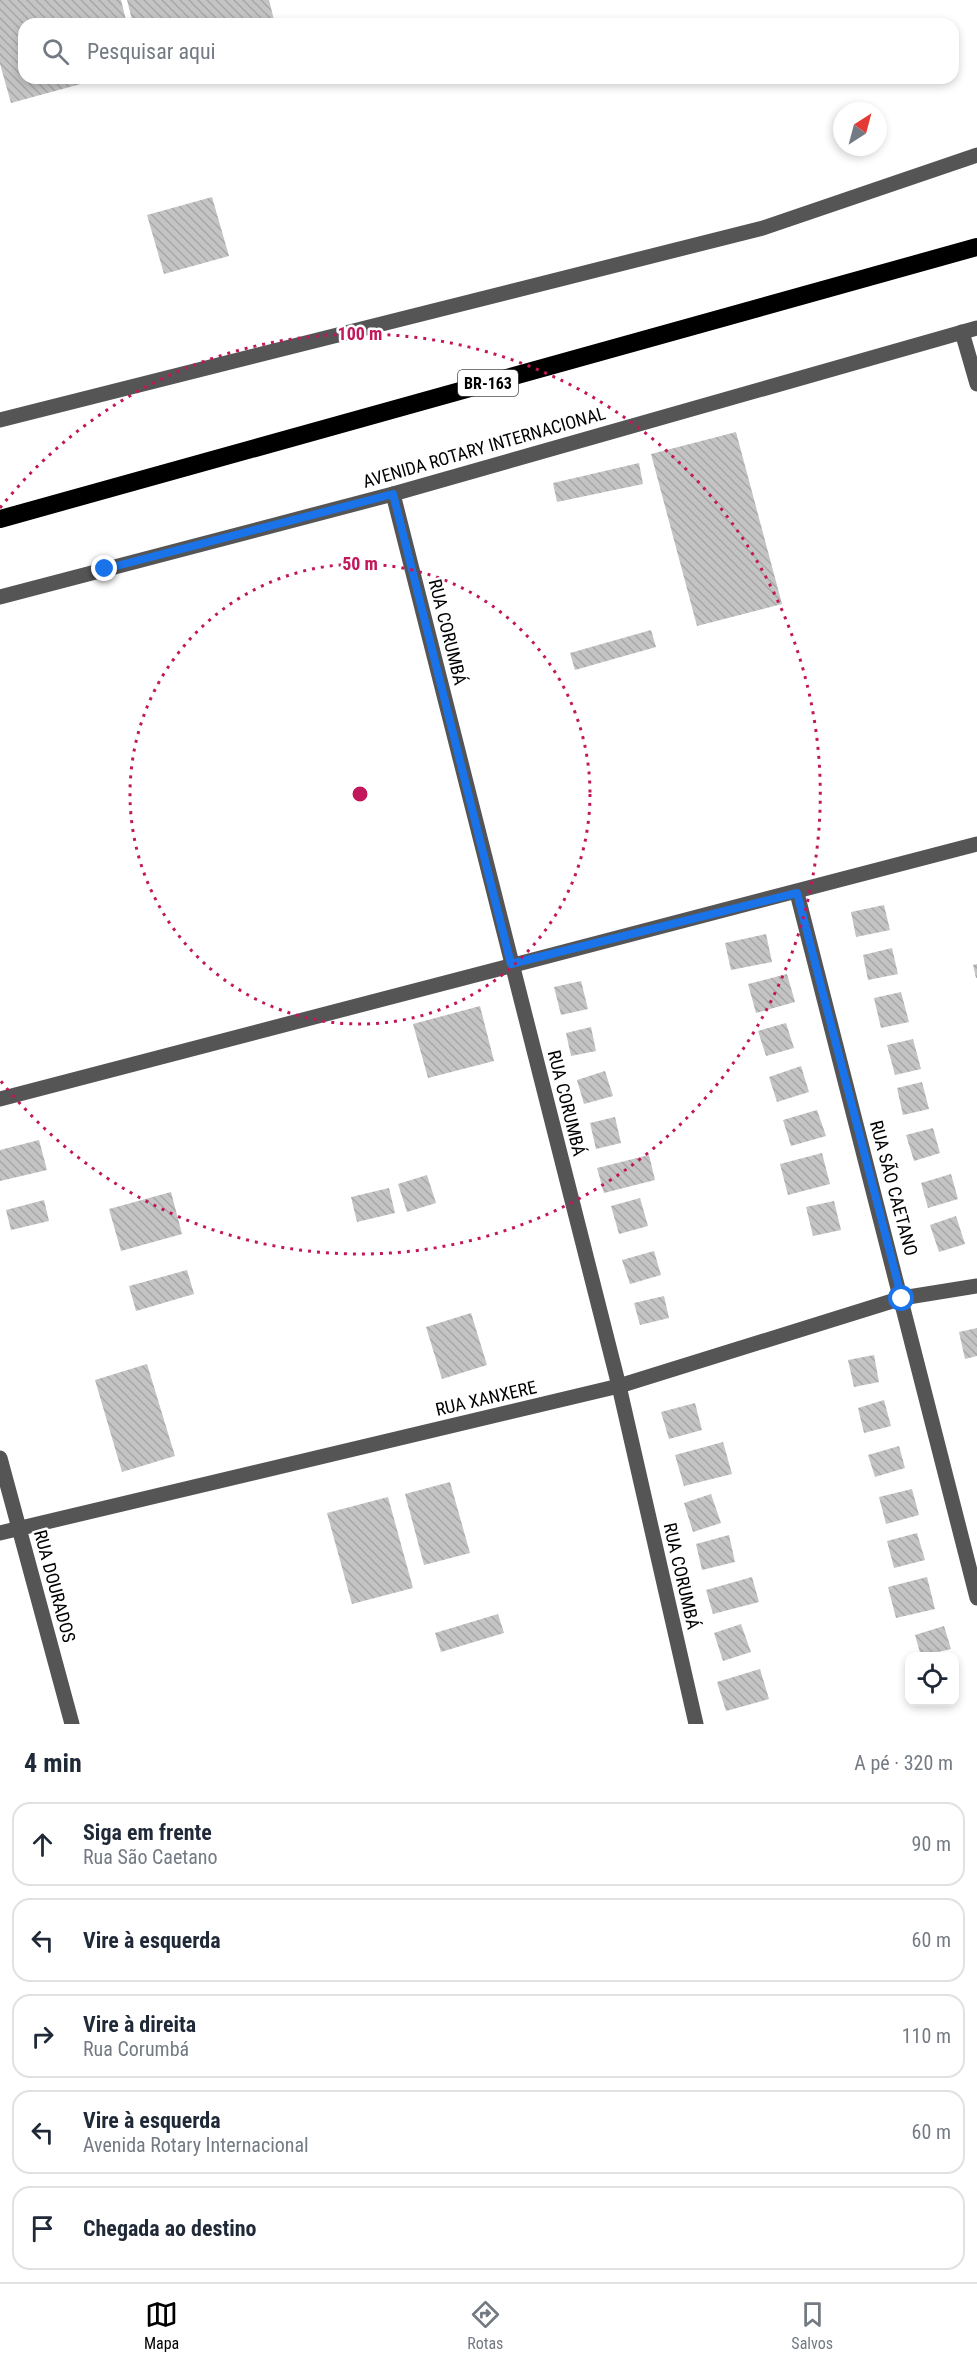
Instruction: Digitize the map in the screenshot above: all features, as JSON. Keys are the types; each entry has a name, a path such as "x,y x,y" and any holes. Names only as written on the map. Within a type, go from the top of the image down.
{"highway":[{"name":"BR-163","path":"0,519 977,247"}],"street":[{"path":"0,420 763,228 977,155"},
{"path":"970,330 977,384"},
{"name":"AVENIDA ROTARY INTERNACIONAL","path":"0,597 393,494 970,330"},
{"name":"RUA CORUMBÁ","path":"393,494 619,1386 696,1724"},
{"path":"0,1099 511,964 797,893 977,844"},
{"name":"RUA SÃO CAETANO","path":"797,893 977,1598"},
{"name":"RUA XANXERE","path":"0,1533 619,1386 902,1299 977,1286"},
{"name":"RUA DOURADOS","path":"0,1458 72,1724"}],"building":[{"path":"0,0 121,0 126,18 18,18 18,84 81,84 11,103 0,64"},
{"path":"127,0 269,0 274,18 132,18"},
{"path":"212,197 229,256 164,274 147,215"},
{"path":"736,432 782,604 697,626 651,454"},
{"path":"639,463 643,484 557,502 553,483"},
{"path":"651,630 656,647 575,670 570,653"},
{"path":"884,905 890,930 856,937 851,912"},
{"path":"766,934 772,962 731,970 725,943"},
{"path":"892,948 898,974 868,980 863,955"},
{"path":"977,964 977,978 976,978 973,965"},
{"path":"787,974 795,1002 756,1013 748,984"},
{"path":"581,981 588,1009 561,1015 554,987"},
{"path":"901,992 909,1022 881,1028 874,998"},
{"path":"480,1006 494,1061 428,1078 413,1024"},
{"path":"786,1023 794,1048 766,1056 758,1031"},
{"path":"591,1027 596,1051 571,1056 566,1033"},
{"path":"913,1039 921,1069 895,1075 887,1045"},
{"path":"801,1066 809,1092 777,1102 769,1077"},
{"path":"605,1071 613,1096 584,1104 577,1080"},
{"path":"922,1082 929,1109 903,1115 897,1088"},
{"path":"817,1110 826,1136 791,1146 783,1120"},
{"path":"615,1117 621,1143 596,1149 590,1123"},
{"path":"933,1128 940,1153 914,1161 906,1135"},
{"path":"39,1140 47,1170 0,1181 0,1150"},
{"path":"822,1153 830,1184 788,1195 780,1164"},
{"path":"649,1155 655,1180 604,1193 597,1168"},
{"path":"951,1174 958,1199 928,1208 921,1183"},
{"path":"427,1175 436,1203 407,1212 398,1184"},
{"path":"389,1188 395,1213 357,1222 351,1197"},
{"path":"171,1192 182,1234 121,1251 109,1209"},
{"path":"640,1198 648,1226 619,1234 611,1206"},
{"path":"44,1200 49,1221 11,1230 6,1210"},
{"path":"834,1201 841,1230 813,1236 806,1207"},
{"path":"956,1216 965,1244 939,1252 930,1225"},
{"path":"654,1251 661,1275 630,1284 622,1260"},
{"path":"187,1270 194,1294 136,1311 129,1286"},
{"path":"664,1296 669,1318 640,1325 634,1303"},
{"path":"471,1313 487,1365 442,1379 426,1327"},
{"path":"977,1328 977,1356 965,1359 959,1332"},
{"path":"874,1355 879,1382 854,1387 848,1360"},
{"path":"147,1364 175,1456 122,1472 95,1380"},
{"path":"884,1400 891,1426 864,1433 858,1408"},
{"path":"695,1403 702,1430 669,1439 661,1412"},
{"path":"723,1442 732,1474 684,1486 675,1455"},
{"path":"899,1446 905,1468 875,1477 868,1455"},
{"path":"450,1482 470,1553 424,1565 405,1494"},
{"path":"912,1489 919,1515 886,1524 879,1497"},
{"path":"711,1494 721,1523 693,1532 684,1503"},
{"path":"388,1497 413,1588 352,1604 327,1513"},
{"path":"917,1533 925,1560 894,1568 887,1541"},
{"path":"729,1535 735,1562 702,1570 696,1544"},
{"path":"752,1577 759,1602 713,1614 706,1590"},
{"path":"927,1577 935,1609 896,1618 888,1587"},
{"path":"498,1614 504,1633 441,1652 435,1633"},
{"path":"741,1624 751,1652 723,1661 714,1633"},
{"path":"944,1626 951,1649 920,1652 915,1635"},
{"path":"760,1669 769,1699 726,1711 717,1682"}],"route":[{"path":"105,569 393,494 511,964 797,893 902,1299"}]}
